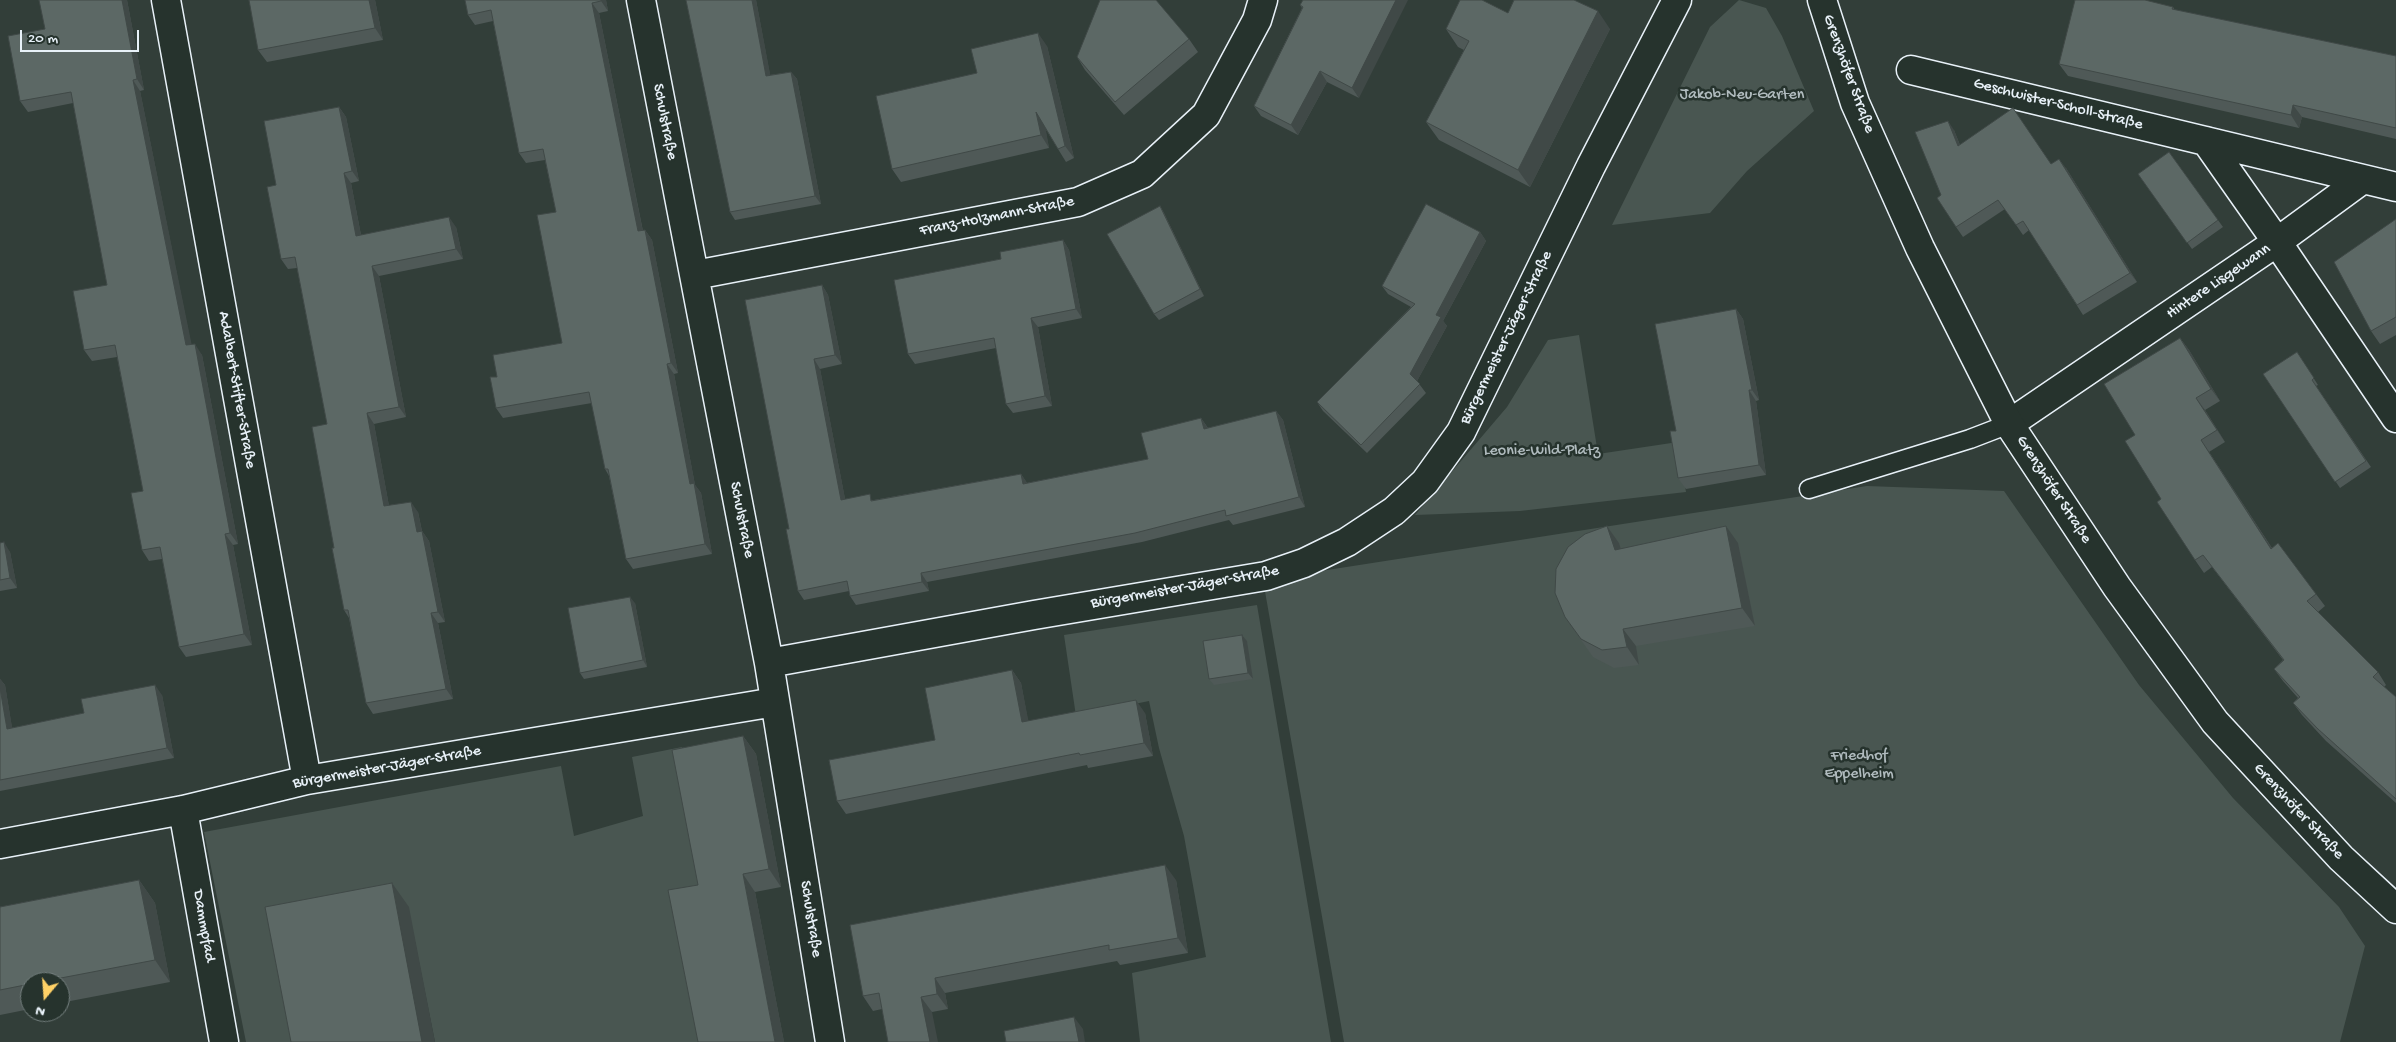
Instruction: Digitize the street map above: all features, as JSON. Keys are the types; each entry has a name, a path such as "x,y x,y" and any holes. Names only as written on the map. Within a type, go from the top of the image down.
{"street":[{"name":"Adalbert-Stifter-Straße","path":"166,0 307,780"},
{"name":"Schulstraße","path":"641,0 769,663 830,1042"},
{"name":"Franz-Holzmann-Straße","path":"695,275 1078,202 1142,174 1206,115 1257,20 1264,0"},
{"name":"Bürgermeister-Jäger-Straße","path":"769,663 1034,614 1266,576 1304,563 1347,542 1394,511 1425,482 1460,432 1591,166 1677,0"},
{"name":"Grenzhöfer Straße","path":"1822,0 1860,112 1920,248 2009,424 2117,588 2215,722 2341,858 2396,910"},
{"name":"Geschwister-Scholl-Straße","path":"1911,70 2396,187"},
{"path":"2206,141 2277,242 2363,179"},
{"name":"Hintere Lisgewann","path":"2009,424 2277,242 2396,418"},
{"name":"Bürgermeister-Jäger-Straße","path":"0,844 183,810 307,780 775,702"},
{"name":"Dammpfad","path":"183,810 224,1042"}],"lane":[{"path":"1808,488 1970,439 2009,424"}],"green space":[{"name":"Jakob-Neu-Garten","path":"1739,0 1766,8 1782,36 1814,111 1747,171 1710,213 1612,225 1710,27"},
{"name":"Leonie-Wild-Platz","path":"1579,335 1598,454 1678,442 1686,492 1520,511 1415,515 1507,407 1548,340"},
{"name":"Friedhof Eppelheim","path":"1867,486 2004,491 2139,685 2233,798 2339,907 2365,946 2340,1042 1344,1042 1263,580"},
{"path":"1257,605 1331,1042 1140,1042 1132,973 1206,957 1184,836 1159,748 1149,701 1076,716 1064,635"},
{"path":"682,747 711,901 707,1042 435,1042 408,907 304,1042 246,1042 204,832 561,766 574,836 643,816 632,757"}],"building":[{"path":"39,0 122,0 137,79 133,80 186,345 195,344 230,533 225,534 244,634 179,647 160,547 142,550 131,493 143,491 115,345 84,350 73,291 107,285 71,92 20,101 8,36 45,29"},
{"path":"249,0 369,0 375,28 258,50"},
{"path":"465,0 601,0 592,3 638,231 645,230 671,363 667,364 690,484 694,483 705,544 626,559 608,469 605,469 589,392 496,408 490,377 497,377 493,355 562,343 537,215 556,212 543,149 519,153 491,10 468,15"},
{"path":"686,0 752,0 766,76 791,72 815,196 730,212"},
{"path":"1100,0 1156,0 1189,39 1115,102 1077,57"},
{"path":"1303,0 1396,0 1352,88 1320,71 1291,125 1254,106 1303,7 1300,5"},
{"path":"1460,0 1482,0 1508,13 1514,0 1574,0 1598,11 1518,170 1426,122 1469,41 1446,29"},
{"path":"2075,0 2145,0 2173,7 2172,9 2396,56 2396,128 2293,105 2291,115 2059,64"},
{"path":"1038,33 1065,146 1058,149 1036,112 1041,135 892,169 876,96 977,73 971,49"},
{"path":"339,107 352,171 344,173 356,236 449,217 456,249 372,266 399,407 367,413 384,506 411,502 417,532 422,531 438,612 431,613 446,689 366,703 348,610 344,610 312,427 327,424 295,257 281,259 267,187 276,185 264,121"},
{"path":"2013,108 2051,164 2059,159 2130,273 2077,305 2023,221 2016,225 1998,200 1956,227 1937,198 1941,195 1915,132 1948,121 1958,146"},
{"path":"2169,152 2218,220 2187,243 2138,174"},
{"path":"1426,204 1480,232 1436,315 1441,317 1410,374 1420,384 1361,445 1317,402 1415,304 1382,286"},
{"path":"1160,206 1200,289 1154,314 1107,234"},
{"path":"2396,219 2396,317 2371,331 2334,262"},
{"path":"1063,240 1076,309 1031,318 1045,396 1006,404 994,338 908,354 894,280 1001,259 1000,252"},
{"path":"822,285 835,355 814,359 841,500 870,494 871,501 1021,474 1023,484 1148,459 1141,433 1201,418 1204,429 1276,411 1299,497 1226,516 1225,510 1135,533 921,573 922,582 850,596 847,581 798,591 786,529 789,529 745,300"},
{"path":"1736,309 1752,390 1749,390 1759,465 1678,478 1670,431 1676,431 1655,324"},
{"path":"2180,338 2211,389 2196,398 2217,430 2201,440 2271,549 2278,543 2316,594 2307,601 2378,672 2373,677 2396,697 2396,799 2318,729 2293,703 2300,697 2274,669 2284,660 2203,555 2195,560 2157,502 2161,499 2125,441 2135,435 2104,384"},
{"path":"2297,352 2314,378 2312,380 2366,461 2335,482 2263,374"},
{"path":"1607,526 1615,550 1726,526 1742,608 1623,629 1627,647 1602,650 1581,639 1565,617 1555,593 1556,569 1568,547 1585,534"},
{"path":"4,542 10,578 0,580 0,543"},
{"path":"630,597 643,660 580,673 568,608"},
{"path":"1242,635 1248,673 1209,679 1203,641"},
{"path":"1012,670 1022,722 1136,700 1144,743 1080,755 1079,753 837,801 829,760 935,740 925,688"},
{"path":"155,685 167,748 0,780 0,688 7,729 84,713 81,699"},
{"path":"743,736 769,869 743,874 775,1042 698,1042 668,890 698,885 672,750"},
{"path":"1165,865 1178,938 1109,950 1109,945 935,978 937,994 921,997 930,1042 888,1042 879,993 863,996 850,925"},
{"path":"139,880 155,960 70,976 70,972 20,972 20,986 0,990 0,907"},
{"path":"392,883 422,1042 291,1042 265,907"},
{"path":"1074,1017 1079,1042 1006,1042 1004,1031"}]}
